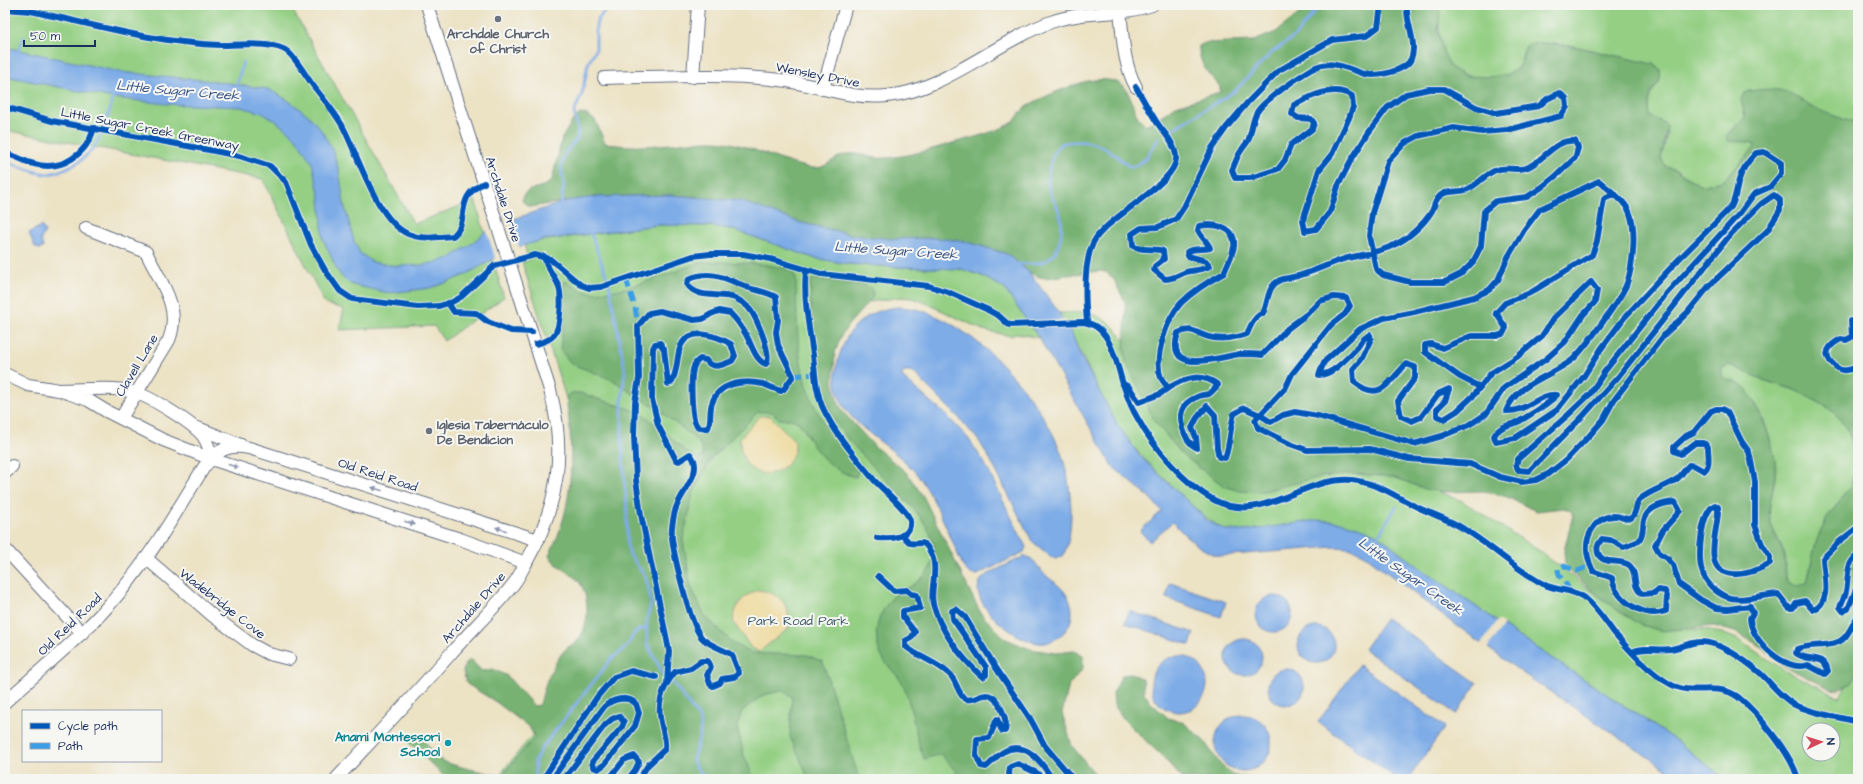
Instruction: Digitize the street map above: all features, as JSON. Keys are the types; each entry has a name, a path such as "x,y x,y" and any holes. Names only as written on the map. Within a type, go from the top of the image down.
{"street":[{"name":"Archdale Drive","path":"336,779 431,678 515,582 548,518 555,491 559,459 557,426 550,390 427,5"},
{"path":"693,77 698,5"},
{"path":"823,89 846,5"},
{"name":"Wensley Drive","path":"604,78 753,78 781,80 848,96 887,96 906,93 940,79 1032,29 1052,21 1073,16 1120,11 1152,5"},
{"path":"1120,11 1126,60 1136,87"},
{"name":"Clavell Lane","path":"86,228 146,252 173,309 172,329 169,340 120,418"},
{"path":"5,374 33,386 59,390 110,390 136,392 193,426 249,448"},
{"path":"59,390 88,400 163,440 211,459 460,539 526,563"},
{"path":"193,426 204,437 211,459"},
{"name":"Old Reid Road","path":"5,702 82,633 120,593 146,558 204,468 211,459 225,448 240,446 249,448 538,540"},
{"path":"5,549 82,633"},
{"name":"Wadebridge Cove","path":"146,558 213,616 252,645 269,654 288,658"}],"green space":[{"path":"5,5 245,5 293,11 414,224 475,200 504,297 444,341 434,326 339,330 344,309 325,304 263,179 5,130"},
{"path":"1310,5 1441,5 1438,30 1443,51 1451,68 1465,76 1489,77 1505,75 1517,69 1522,60 1525,47 1529,44 1540,43 1568,45 1653,64 1660,69 1661,74 1659,81 1653,89 1649,99 1650,116 1666,124 1667,128 1661,158 1666,167 1676,170 1701,186 1723,181 1755,147 1755,144 1752,143 1728,141 1726,136 1745,117 1741,99 1744,93 1763,89 1783,91 1795,96 1814,108 1858,124 1858,671 1851,682 1839,690 1831,689 1784,666 1763,648 1735,632 1714,626 1662,631 1641,625 1614,608 1572,573 1565,564 1564,551 1573,515 1571,511 1564,508 1536,511 1507,497 1484,491 1446,492 1428,490 1393,477 1354,474 1320,477 1260,492 1239,491 1224,486 1183,455 1155,422 1126,362 1124,348 1126,313 1125,302 1113,278 1106,272 1099,271 1046,278 1039,277 1029,272 1007,254 964,241 935,238 892,239 853,235 798,222 740,201 671,195 595,197 529,207 522,201 524,194 530,190 546,185 552,180 562,138 573,120 580,114 585,114 595,120 605,143 646,146 700,141 726,142 787,162 817,168 826,165 842,155 847,154 857,154 876,158 904,156 983,135 1011,123 1027,106 1041,99 1060,90 1094,80 1109,80 1118,83 1125,88 1139,118 1145,125 1176,106 1220,92 1220,86 1208,73 1202,63 1199,46 1205,43 1254,41 1276,32","holes":["1729,365 1766,381 1793,389 1826,406 1838,416 1847,428 1852,442 1854,473 1850,487 1827,518 1816,542 1807,583 1797,585 1791,584 1787,581 1785,557 1770,520 1769,513 1775,477 1775,463 1772,445 1764,423 1749,394 1740,384 1727,380 1722,375 1722,368"]},
{"path":"1441,5 1858,5 1858,124 1806,105 1795,96 1750,91 1744,93 1741,99 1745,117 1741,124 1730,131 1755,143 1755,147 1723,181 1701,186 1676,170 1666,167 1661,158 1667,135 1665,124 1650,116 1649,106 1651,94 1660,82 1622,58 1568,45 1540,43 1523,51 1520,64 1512,72 1494,77 1474,77 1464,75 1451,68 1443,53 1439,29"},
{"name":"Park Road Park","path":"658,225 710,226 731,229 814,258 849,264 961,269 980,275 1004,288 1039,338 1017,333 1011,336 983,330 912,298 901,297 851,305 837,331 828,400 919,508 942,550 1048,722 1097,779 496,779 639,607 625,410 566,398 522,262 528,260 524,243"},
{"path":"702,262 760,264 783,268 793,273 796,278 799,350 808,391 812,402 824,422 858,471 856,477 838,470 827,462 814,447 803,428 794,420 779,419 772,412 758,412 711,459 693,493 683,540 691,587 705,616 734,644 751,653 807,655 823,662 859,779 812,779 808,777 790,737 792,696 782,691 763,695 742,711 737,726 744,755 754,779 447,779 406,740 408,736 423,739 434,754 443,761 501,776 535,737 529,727 496,702 467,684 463,672 465,663 471,660 482,671 493,669 507,676 534,706 540,705 547,681 556,663 565,650 577,641 584,629 587,607 582,586 579,581 556,564 549,555 558,537 568,498 571,458 569,418 566,398 570,393 580,393 642,413 697,459 703,456 701,446 697,440 661,412 613,380 572,364 560,350 565,281 578,289 594,293 625,288"},
{"path":"814,279 863,284 872,289 873,297 849,324 841,336 835,353 833,382 837,400 843,412 875,447 906,472 923,496 981,614 1006,639 1030,649 1056,653 1074,651 1083,655 1083,668 1069,685 1062,713 1072,746 1099,779 962,779 941,754 924,759 904,687 881,656 877,642 877,633 879,619 889,602 896,594 915,584 930,568 933,562 934,547 928,530 917,513 848,439 838,426 830,411 823,394 815,358 810,285 811,280"},
{"path":"1080,312 1092,314 1107,321 1119,333 1130,349 1139,367 1162,423 1173,442 1202,470 1346,466 1405,478 1462,501 1538,550 1621,613 1635,620 1677,628 1722,633 1737,639 1786,671 1840,697 1858,661 1858,779 1725,779 1671,737 1515,634 1419,567 1379,536 1225,530 1193,507 1137,451 1123,433 1109,410 1059,313"},
{"path":"1729,365 1766,381 1793,389 1826,406 1838,416 1847,428 1852,442 1854,473 1850,487 1827,518 1816,542 1807,583 1797,585 1791,584 1786,577 1784,552 1773,529 1769,514 1776,468 1770,440 1763,418 1755,403 1734,381 1727,380 1721,375 1722,368"},
{"path":"1131,674 1143,679 1144,693 1151,703 1168,718 1184,723 1204,741 1220,764 1232,775 1256,779 1183,779 1162,756 1126,722 1114,705 1113,693 1122,675"}],"sand":[{"path":"760,416 770,416 795,441 794,452 790,460 776,472 767,474 758,472 750,467 744,459 740,446 740,438"},
{"path":"759,590 774,594 783,602 788,613 789,620 789,628 760,651 752,649 733,622 738,606 744,598"}],"water":[{"name":"Little Sugar Creek","path":"5,47 120,72 213,81 268,89 286,99 308,115 321,130 332,148 339,171 344,204 354,241 360,253 372,262 396,266 424,265 450,258 471,244 491,227 566,201 595,197 671,195 741,201 798,222 853,235 892,239 935,238 964,241 1007,254 1029,272 1055,307 1072,334 1081,357 1117,424 1140,456 1208,521 1225,530 1244,531 1318,520 1341,522 1364,529 1379,536 1419,567 1515,634 1671,737 1725,779 1681,779 1524,674 1438,612 1362,553 1349,548 1333,547 1219,556 1199,547 1172,522 1150,542 1140,531 1162,511 1149,497 1112,466 1039,338 1004,288 980,275 961,269 849,264 814,258 731,229 710,226 658,225 544,240 514,248 465,275 430,288 389,293 353,285 346,281 338,272 323,239 320,197 312,163 296,138 276,121 262,113 241,107 167,104 113,98 5,76"},
{"path":"41,226 45,231 41,239 43,248 39,249 35,247 29,233"},
{"path":"898,307 922,311 947,322 972,338 995,358 1016,380 1034,404 1049,428 1060,450 1068,479 1071,501 1071,521 1069,539 1063,556 1056,559 1051,557 1032,541 991,461 979,441 960,419 912,371 904,371 902,375 903,378 946,415 968,438 984,462 1026,547 1024,552 977,575 970,574 964,568 933,499 920,478 906,462 856,422 844,406 837,389 836,367 845,341 854,327 867,317 882,310"},
{"path":"1023,557 1030,558 1043,573 1064,591 1072,609 1072,617 1065,631 1060,636 1045,643 1035,642 1023,638 998,622 981,600 978,589 981,580 984,577"},
{"path":"1170,583 1226,602 1221,617 1166,598"},
{"path":"1278,596 1287,601 1291,607 1291,621 1287,627 1278,632 1270,632 1261,627 1257,621 1256,610 1261,601 1267,597"},
{"path":"1129,611 1194,633 1190,645 1125,623"},
{"path":"1386,618 1477,683 1456,714 1364,649"},
{"path":"1320,627 1329,632 1333,638 1333,652 1329,658 1320,663 1312,663 1303,658 1299,652 1298,641 1303,632 1309,628"},
{"path":"1248,639 1257,644 1261,650 1261,664 1257,670 1248,675 1240,675 1231,670 1227,664 1226,653 1231,644 1237,640"},
{"path":"1173,656 1185,656 1195,660 1203,668 1207,678 1207,690 1203,700 1195,708 1185,712 1173,712 1163,708 1155,700 1151,690 1151,678 1155,668 1163,660"},
{"path":"1359,665 1445,727 1408,779 1397,779 1318,722"},
{"path":"1290,669 1299,674 1303,680 1303,694 1299,700 1290,705 1282,705 1273,700 1269,694 1268,683 1273,674 1279,670"},
{"path":"1237,715 1249,715 1259,719 1267,727 1271,737 1271,749 1267,759 1259,767 1249,771 1237,771 1227,767 1219,759 1215,749 1215,737 1219,727 1227,719"}],"pier":[{"path":"510,218 520,249 496,260 486,229 491,225"},
{"path":"1065,320 1069,325 1029,327 1025,322"},
{"path":"1498,620 1504,624 1487,649 1481,645"}],"waterway":[{"path":"561,206 564,183 561,168 565,153 577,139 578,131 574,112 582,94 588,64 596,49 596,25 598,19 610,5"},
{"path":"1171,130 1235,91 1269,55 1296,35 1320,5"},
{"path":"17,53 24,37"},
{"name":"Little Sugar Creek","path":"236,88 243,62"},
{"name":"Little Sugar Creek","path":"5,162 43,174 56,172 78,163 86,156 99,138 108,117 114,95"},
{"path":"1017,264 1035,264 1045,261 1055,253 1058,247 1062,227 1061,220 1059,210 1049,191 1048,182 1051,162 1060,144 1067,142 1088,142 1101,146 1131,167 1141,163 1151,151 1159,137"},
{"path":"589,231 609,283 625,370 622,400 622,445 627,511 627,545 630,555 645,576 649,590 651,604 647,619 647,643 666,680 674,684 698,716 701,724 700,735 693,759 694,764 706,779"},
{"name":"Little Sugar Creek","path":"1377,538 1396,507"},
{"path":"532,779 535,776 535,761 541,749 612,658 626,647 637,631 646,628"}],"marked path":[{"path":"626,279 635,307 638,326"},
{"path":"793,376 815,374"},
{"path":"1569,591 1567,585 1558,572 1558,569 1564,566 1577,571 1585,568 1593,571"}],"cycle path":[{"path":"1381,5 1378,27 1366,36 1332,40 1278,71 1247,103 1226,128 1212,148 1184,207 1176,219 1158,227 1141,228 1132,234 1133,246 1136,248 1163,251 1164,259 1155,266 1154,270 1165,279 1173,278 1186,272 1210,266 1206,261 1188,256 1187,252 1189,251 1210,248 1198,230 1199,226 1211,225 1223,227 1228,230 1234,239 1234,246 1224,273 1196,290 1181,303 1171,318 1166,328 1160,349 1159,360 1161,378 1168,388 1181,381 1193,378 1205,379 1218,385 1209,394 1198,396 1188,402 1182,410 1181,419 1187,438 1190,443 1197,448 1196,437 1192,428 1197,418 1207,406 1215,415 1219,457 1225,458 1234,414 1244,408 1260,415 1286,387 1292,374 1331,325 1345,314 1350,306 1346,298 1334,297 1320,301 1307,314 1287,329 1262,355 1240,354 1207,360 1186,360 1179,355 1176,347 1178,333 1191,330 1205,336 1218,338 1247,334 1251,324 1263,313 1272,287 1280,280 1298,276 1344,259 1371,253 1377,251 1390,247 1406,238 1421,226 1429,216 1438,198 1444,193 1466,190 1496,170 1504,168 1526,168 1538,161 1561,143 1575,141 1578,148 1575,158 1557,175 1527,197 1496,201 1484,211 1481,246 1473,262 1461,274 1445,282 1410,282 1383,275 1376,269 1369,236 1372,213 1388,161 1405,143 1418,136 1454,128 1482,132 1507,130 1561,116 1567,107 1566,98 1559,93 1547,99 1539,106 1496,113 1476,107 1444,89 1429,89 1406,94 1387,108 1369,132 1350,162 1338,186 1330,212 1316,229 1305,231 1303,220 1319,170 1332,154 1349,118 1353,107 1352,96 1338,91 1330,91 1315,95 1294,105 1292,114 1298,118 1311,119 1314,123 1312,129 1291,145 1285,160 1278,169 1250,178 1235,178 1232,170 1238,155 1248,141 1257,112 1274,95 1299,77 1312,69 1326,64 1333,64 1365,74 1377,75 1397,70 1408,63 1411,59 1413,46 1407,5"},
{"path":"5,9 30,11 172,41 220,45 266,45 275,46 288,52 296,60 339,120 369,185 386,215 397,226 413,236 425,238 453,236 461,223 465,202 469,195 484,183"},
{"path":"1087,322 1085,293 1086,271 1093,243 1100,233 1112,222 1155,188 1167,176 1174,165 1176,155 1175,150 1136,87"},
{"name":"Little Sugar Creek Greenway","path":"5,107 52,121 239,156 270,166 286,182 311,245 325,270 340,291 352,299 418,307 439,306 452,302 461,297 494,266 535,255 550,259 581,285 589,288 601,287 693,256 710,254 743,254 770,259 821,274 929,286 948,292 986,309 999,316 1009,325 1082,322 1092,324 1100,330 1111,346 1129,402 1144,430 1161,453 1181,475 1203,493 1214,500 1232,507 1250,507 1268,503 1321,484 1339,480 1358,481 1371,484 1416,507 1457,525 1534,579 1545,585 1576,593 1585,598 1634,655 1655,674 1670,684 1679,688 1687,689 1722,690 1730,692 1738,697 1755,713 1773,735 1789,758 1798,779"},
{"name":"Little Sugar Creek Greenway","path":"5,154 30,163 44,166 63,163 72,159 86,146 94,128"},
{"path":"1764,152 1781,163 1781,174 1770,187 1754,194 1740,213 1667,293 1605,371 1590,394 1518,459 1516,465 1518,470 1529,471 1583,416 1618,377 1730,235 1761,204 1774,195 1780,200 1780,210 1767,231 1709,286 1688,312 1665,334 1614,400 1603,420 1566,460 1548,474 1536,480 1522,482 1500,477 1470,464 1409,459 1370,449 1307,450 1290,444 1258,428 1255,420 1260,415 1271,422 1283,415 1295,412 1318,416 1414,444 1442,436 1469,425 1486,414 1504,388 1546,359 1565,342 1583,315 1595,302 1597,290 1591,282 1553,319 1542,336 1517,357 1491,373 1474,395 1457,411 1444,419 1437,416 1437,409 1445,401 1449,389 1438,394 1421,417 1412,421 1401,416 1398,401 1415,378 1415,367 1406,364 1389,383 1383,388 1377,390 1371,391 1354,382 1353,369 1361,360 1371,339 1370,335 1363,339 1355,350 1338,366 1329,372 1319,375 1324,362 1360,329 1384,318 1474,297 1489,290 1498,280 1508,257 1524,230 1540,209 1599,181 1616,195 1629,211 1633,227 1633,247 1631,267 1627,283 1624,290 1593,336 1577,355 1563,366 1526,387 1511,401 1506,411 1521,409 1538,399 1550,395 1557,395 1544,406 1520,421 1502,428 1496,432 1494,436 1496,442 1515,438 1557,410 1584,376 1601,349 1624,318 1678,260 1731,207 1740,176 1748,162 1756,153 1764,152"},
{"path":"1480,387 1460,377 1425,352 1425,345 1431,344 1443,348 1471,336 1497,336 1503,334 1506,328 1496,313 1505,303 1530,293 1592,255 1597,241 1604,199 1615,194"},
{"path":"536,344 553,336 558,327 560,313 559,287 544,256"},
{"path":"806,270 805,292 807,313 817,387 822,406 846,445 874,480 895,500 910,521 910,527 904,535 893,538 877,538"},
{"path":"639,779 648,765 665,749 665,738 660,719 660,705 663,691 675,672 691,668 701,661 708,661 711,667 707,675 710,684 713,686 720,683 722,679 734,677 739,673 732,655 713,646 703,639 698,633 684,592 673,547 672,528 677,504 690,482 695,468 694,461 690,454 679,461 676,460 658,425 652,399 653,348 655,344 660,343 664,349 668,384 671,383 675,375 680,348 684,341 689,337 703,334 718,338 731,344 735,356 732,361 714,366 706,360 700,359 694,366 692,407 695,422 699,428 708,428 712,403 715,396 726,387 733,384 748,382 763,384 781,391 793,376 778,345 776,332 778,320 776,297 713,275 697,276 689,279 687,284 696,292 702,294 729,296 742,302 748,307 763,336 768,359 766,364 756,355 743,330 730,313 719,311 703,319 694,320 660,311 649,313 638,326 639,378 635,402 634,436 636,480 641,515 669,651 667,683"},
{"path":"448,303 454,312 476,313 488,322 511,331 532,332"},
{"path":"1858,324 1855,321 1851,321 1852,337 1846,340 1841,339 1837,341 1830,347 1827,354 1830,361 1840,370 1848,370 1858,366"},
{"path":"1123,384 1129,387 1139,402 1160,394 1168,388"},
{"path":"1858,527 1840,541 1823,558 1826,587 1825,594 1823,601 1813,610 1805,601 1796,603 1793,608 1789,608 1778,594 1738,599 1727,597 1715,590 1703,575 1700,556 1703,525 1710,509 1715,505 1718,507 1713,547 1716,565 1722,571 1732,574 1742,574 1752,572 1770,563 1770,557 1762,544 1755,525 1755,482 1749,452 1742,442 1727,412 1722,409 1716,409 1711,411 1694,432 1686,436 1674,447 1674,451 1681,454 1695,443 1704,443 1708,447 1709,460 1706,469 1704,471 1695,466 1689,465 1677,479 1640,499 1631,518 1627,519 1616,516 1602,519 1592,529 1587,542 1589,561 1593,571 1612,578 1614,586 1625,601 1640,610 1658,613 1666,611 1667,596 1665,591 1658,590 1654,593 1642,594 1635,583 1634,572 1630,566 1622,562 1608,561 1600,557 1597,548 1602,539 1610,540 1624,547 1639,541 1641,538 1644,520 1649,512 1656,506 1675,502 1680,511 1663,530 1655,545 1660,554 1667,558 1673,565 1679,584 1701,600 1716,608 1728,609 1750,606 1753,613 1750,618 1756,636 1771,653 1790,664 1799,666 1808,665 1825,674 1828,671 1823,662 1800,656 1796,653 1797,649 1841,641 1847,635 1858,616"},
{"path":"902,535 910,543 924,544 930,552 934,562 932,594 933,604 940,623 958,651 979,674 983,677 986,675 986,667 953,619 952,611 956,609 965,617 996,668 1031,720 1045,746 1073,779"},
{"path":"1858,555 1851,562 1849,567 1846,591 1840,607 1843,611 1848,609 1858,584"},
{"path":"878,576 894,591 907,590 912,594 917,595 920,608 903,611 903,617 915,632 911,638 905,641 905,646 948,673 965,699 971,700 983,695 991,696 1002,709 1006,727 1005,731 1002,731 997,719 989,738 977,739 976,755 981,766 986,767 1003,752 1019,748 1032,754 1052,779"},
{"path":"1632,652 1641,649 1671,649 1697,642 1716,645 1724,648 1747,663 1793,704 1817,713 1858,722"},
{"path":"543,779 597,697 614,677 631,671 656,677"},
{"path":"552,779 607,704 619,699 628,699 636,704 639,713 635,726 605,764 598,769 593,767 592,762 622,727 624,722 619,716 612,719 605,725 564,779"},
{"path":"609,779 624,760 634,756 639,762 628,779"},
{"path":"1011,779 1009,774 1010,767 1018,764 1037,773 1043,779"}],"place":[{"name":"Archdale Church of Christ","path":"498,19"},
{"name":"Iglesia Tabernáculo De Bendicion","path":"429,431"},
{"name":"Anami Montessori School","path":"448,743"}]}
